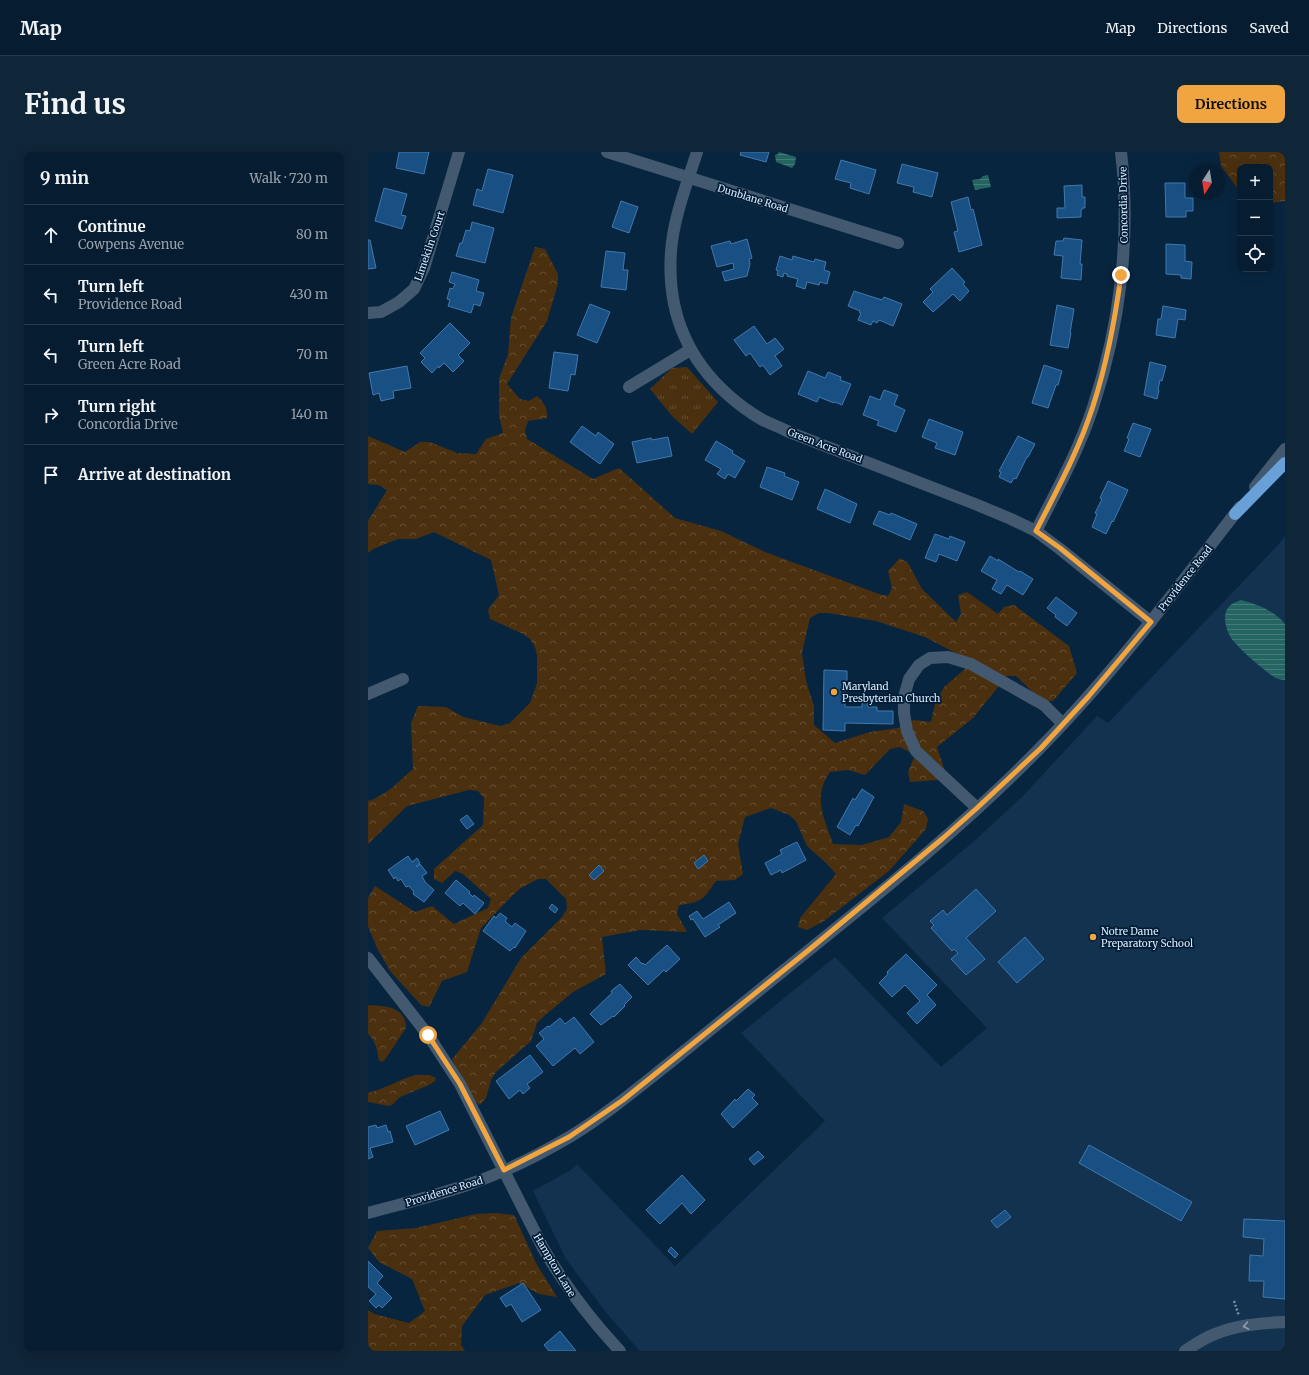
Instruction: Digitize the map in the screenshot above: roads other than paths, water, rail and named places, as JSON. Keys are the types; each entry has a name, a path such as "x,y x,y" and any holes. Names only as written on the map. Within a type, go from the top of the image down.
{"highway":[{"path":"1235,514 1285,463"}],"street":[{"name":"Limekiln Court","path":"368,313 381,312 399,302 414,289 424,268 459,152"},
{"name":"Dunblane Road","path":"607,152 898,243"},
{"name":"Green Acre Road","path":"697,152 675,225 671,252 671,278 674,306 680,328 690,350 702,369 715,383 736,402 760,419 789,432 975,504 1036,531 1060,548 1151,622"},
{"name":"Concordia Drive","path":"1036,531 1076,451 1093,407 1105,366 1121,275 1125,229 1121,152"},
{"path":"629,386 690,350"},
{"name":"Providence Road","path":"368,1213 465,1186 504,1170 569,1137 623,1100 823,939 977,808 1019,769 1063,724 1106,676 1151,622 1285,449"},
{"path":"977,808 916,751 907,731 904,713 904,696 909,679 919,665 930,658 948,657 971,664 1044,705 1063,724"},
{"path":"368,694 402,679"},
{"name":"Hampton Lane","path":"368,958 411,1011 444,1057 472,1105 543,1248 556,1271 581,1307 620,1351"},
{"path":"1185,1351 1214,1334 1233,1328 1255,1324 1285,1322"}],"place":[{"name":"Maryland Presbyterian Church","path":"834,692"},
{"name":"Notre Dame Preparatory School","path":"1093,937"}]}
